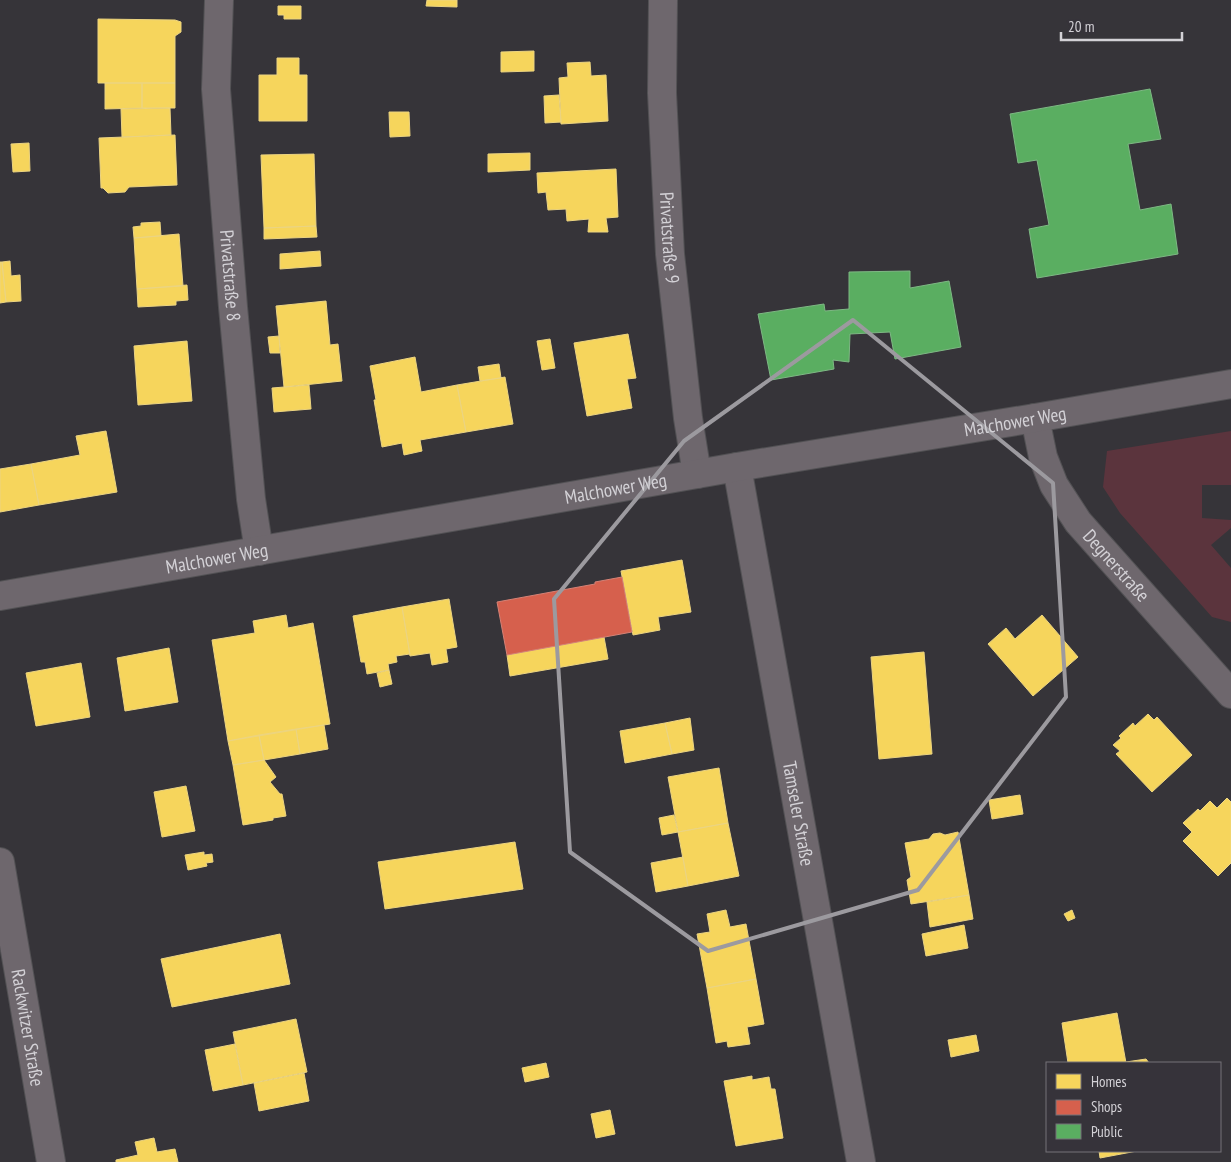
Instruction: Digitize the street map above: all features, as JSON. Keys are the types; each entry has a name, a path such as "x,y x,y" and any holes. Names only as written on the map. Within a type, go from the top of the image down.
{"street":[{"name":"Privatstraße 8","path":"219,0 216,89 232,307 250,490 260,551"},
{"name":"Privatstraße 9","path":"663,0 662,93 670,254 688,418 697,474"},
{"name":"Malchower Weg","path":"0,596 737,467 1231,384"},
{"name":"Degnerstraße","path":"1035,418 1043,457 1054,485 1078,522 1231,694"},
{"name":"Tamseler Straße","path":"737,467 861,1162"},
{"name":"Rackwitzer Straße","path":"0,862 51,1162"}],"highlighted area":[{"path":"853,320 1053,483 1066,697 918,890 708,951 570,852 554,599 684,441"}],"shaded area":[{"path":"1231,431 1231,485 1202,485 1202,518 1231,520 1231,528 1211,545 1231,568 1231,622 1212,617 1120,513 1103,487 1107,451"}],"building: Homes":[{"path":"427,0 457,0 457,7 426,6"},
{"path":"278,6 301,6 301,19 284,19 284,15 278,15"},
{"path":"98,19 175,20 181,22 181,32 175,36 175,83 98,83"},
{"path":"534,51 534,71 501,72 501,52"},
{"path":"277,58 299,58 299,75 307,75 307,121 259,121 259,75 277,75"},
{"path":"590,62 591,76 606,75 608,121 561,124 559,78 568,77 567,63"},
{"path":"105,83 142,83 142,108 105,109"},
{"path":"142,83 175,83 175,108 142,108"},
{"path":"559,95 561,122 545,123 544,96"},
{"path":"170,108 171,135 122,137 121,109"},
{"path":"389,112 409,112 410,136 390,137"},
{"path":"175,135 177,185 129,187 125,192 108,193 101,188 99,138"},
{"path":"29,143 30,171 13,172 11,144"},
{"path":"530,153 530,170 488,172 488,154"},
{"path":"314,154 316,226 264,228 261,155"},
{"path":"616,169 618,217 606,218 608,232 588,232 589,219 567,221 566,209 548,210 546,192 538,193 537,173"},
{"path":"160,222 161,236 134,238 133,227 141,226 141,223"},
{"path":"316,226 317,237 264,239 264,228"},
{"path":"179,234 183,286 137,289 134,238"},
{"path":"320,251 321,266 280,269 280,254"},
{"path":"10,261 11,276 20,275 21,301 6,302 2,262"},
{"path":"0,262 2,262 6,302 0,303"},
{"path":"187,285 188,300 176,301 176,305 138,307 137,289"},
{"path":"326,301 330,345 338,344 342,381 284,387 276,306"},
{"path":"628,334 636,378 627,379 632,408 587,416 574,343"},
{"path":"279,336 280,353 270,353 268,337"},
{"path":"550,339 555,368 542,370 537,341"},
{"path":"187,341 192,401 138,405 134,346"},
{"path":"415,357 421,392 457,385 466,432 420,440 422,451 404,455 402,443 382,447 370,366"},
{"path":"499,364 501,378 480,381 478,367"},
{"path":"505,377 513,424 466,432 457,385"},
{"path":"309,385 311,409 274,412 272,388"},
{"path":"106,431 117,492 39,505 31,464 80,455 76,436"},
{"path":"31,464 39,505 0,512 0,469"},
{"path":"682,560 691,612 658,617 660,630 633,635 621,571"},
{"path":"449,599 457,647 446,649 448,662 432,665 430,653 410,656 402,607"},
{"path":"402,607 410,654 396,656 397,662 388,664 389,670 367,674 365,662 361,662 353,616"},
{"path":"286,615 288,628 313,623 330,724 228,741 212,640 255,633 253,621"},
{"path":"1042,615 1078,657 1033,696 988,644 1006,628 1015,639"},
{"path":"604,637 608,659 510,676 507,655"},
{"path":"169,648 178,702 125,711 117,658"},
{"path":"924,652 932,754 879,759 871,657"},
{"path":"81,663 90,717 36,726 26,673"},
{"path":"389,670 392,684 380,687 377,673"},
{"path":"1148,714 1154,720 1157,717 1192,755 1152,792 1116,754 1120,751 1113,745 1121,738 1119,736 1133,723 1135,726"},
{"path":"690,718 694,750 672,754 665,723"},
{"path":"665,723 672,754 625,763 620,731"},
{"path":"324,725 328,749 300,754 296,729"},
{"path":"296,729 300,754 264,760 259,735"},
{"path":"259,735 264,760 233,765 228,741"},
{"path":"264,760 276,777 270,782 282,794 286,816 243,825 233,765"},
{"path":"719,768 728,823 678,832 668,777"},
{"path":"186,786 195,831 162,837 154,792"},
{"path":"1020,795 1023,814 992,819 989,800"},
{"path":"1227,798 1231,802 1231,863 1218,876 1183,841 1192,832 1183,823 1210,801 1217,808"},
{"path":"674,815 678,832 662,835 659,818"},
{"path":"728,823 739,876 688,886 678,832"},
{"path":"958,832 969,895 911,904 907,880 911,877 905,843 929,839 933,834 940,833 945,835"},
{"path":"515,842 523,889 385,909 378,862"},
{"path":"204,852 204,855 212,854 213,862 206,863 207,866 188,870 185,855"},
{"path":"683,857 688,886 656,892 651,863"},
{"path":"969,895 973,919 930,927 927,902"},
{"path":"726,910 730,927 746,924 756,979 707,988 697,934 710,932 707,914"},
{"path":"1072,910 1075,918 1068,921 1064,914"},
{"path":"964,925 968,948 926,956 922,934"},
{"path":"280,934 290,984 172,1007 161,959"},
{"path":"756,979 764,1024 747,1027 750,1044 728,1047 727,1041 716,1043 707,988"},
{"path":"1117,1013 1126,1062 1068,1062 1062,1023"},
{"path":"296,1019 307,1072 243,1085 233,1032"},
{"path":"976,1035 979,1051 951,1057 948,1040"},
{"path":"235,1044 243,1085 213,1091 205,1050"},
{"path":"1146,1059 1148,1062 1126,1062"},
{"path":"546,1063 549,1077 525,1082 522,1068"},
{"path":"304,1073 309,1101 259,1111 254,1083"},
{"path":"752,1076 752,1080 769,1077 771,1089 775,1089 783,1138 736,1146 724,1081"},
{"path":"610,1110 615,1134 596,1138 591,1114"},
{"path":"154,1138 157,1152 175,1149 178,1162 116,1162 116,1160 138,1155 135,1142"},
{"path":"1099,1152 1132,1152 1100,1158"}],"building: Shops":[{"path":"622,577 632,632 507,655 497,602 595,584 595,582"}],"building: Public":[{"path":"1150,89 1161,139 1128,144 1140,210 1171,204 1178,254 1037,278 1029,229 1049,225 1037,160 1018,163 1010,114"},
{"path":"910,271 910,288 949,281 961,347 895,359 890,332 850,334 849,362 833,360 834,369 771,380 758,314 824,304 825,311 849,309 849,272"}]}
